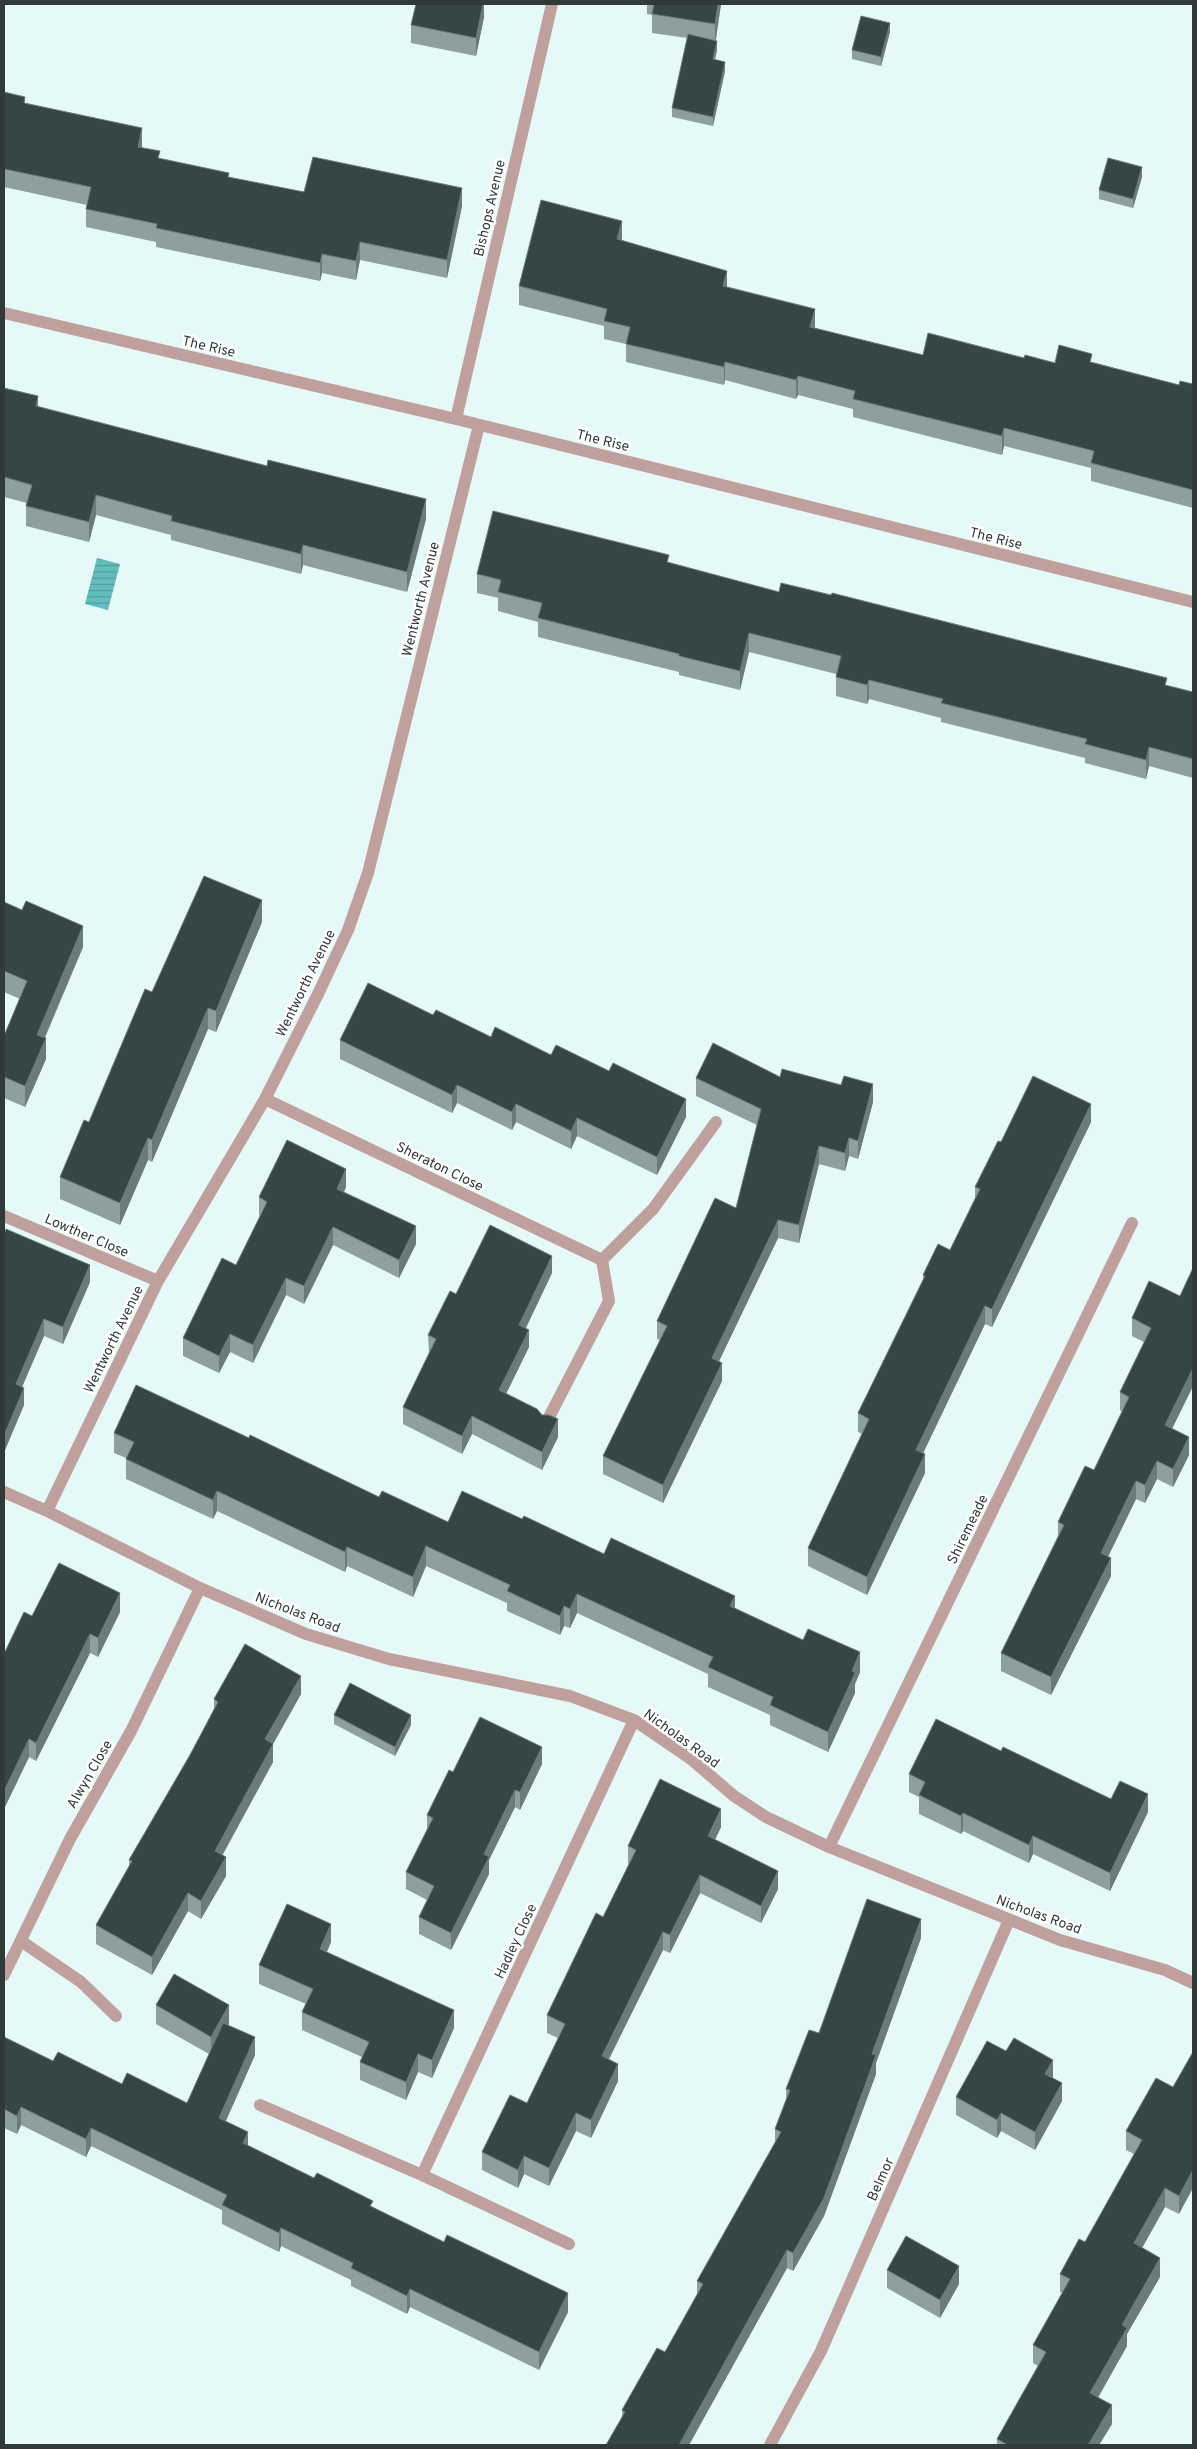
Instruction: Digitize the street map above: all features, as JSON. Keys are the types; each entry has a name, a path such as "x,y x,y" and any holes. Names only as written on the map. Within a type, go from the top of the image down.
{"street":[{"name":"Bishops Avenue","path":"456,419 552,4"},
{"name":"The Rise","path":"4,313 456,419 1193,602"},
{"name":"Wentworth Avenue","path":"48,1510 158,1281 265,1099 324,984 348,930 368,873 479,425"},
{"name":"Sheraton Close","path":"265,1099 602,1260"},
{"path":"545,1425 609,1301 602,1260 653,1209 716,1122"},
{"name":"Lowther Close","path":"4,1216 158,1281"},
{"name":"Shiremeade","path":"829,1847 1132,1223"},
{"name":"Nicholas Road","path":"4,1492 48,1510 200,1588 306,1634 389,1659 570,1696 634,1720 691,1759 742,1802 766,1817 829,1847 1060,1940 1165,1970 1193,1983"},
{"name":"Alwyn Close","path":"4,1975 70,1838 131,1731 200,1588"},
{"name":"Hadley Close","path":"422,2175 634,1720"},
{"name":"Belmor","path":"770,2445 821,2351 1008,1920"},
{"path":"21,1941 81,1982 116,2016"},
{"path":"260,2106 422,2175 569,2244"}],"water":[{"path":"97,558 120,564 108,610 85,604"}],"building":[{"path":"416,4 483,4 476,38 411,25"},
{"path":"654,4 718,4 715,24 652,14"},
{"path":"861,16 890,23 881,57 852,50"},
{"path":"688,34 717,41 713,59 725,62 713,117 672,108"},
{"path":"4,92 25,97 24,103 142,128 138,147 160,151 158,158 229,173 228,177 304,192 313,157 462,188 447,260 360,242 356,261 322,254 320,263 156,228 157,224 86,209 91,187 4,169"},
{"path":"1108,158 1142,167 1133,199 1099,190"},
{"path":"541,200 622,221 617,239 727,271 723,286 815,309 810,327 923,355 928,333 1024,358 1025,355 1055,363 1059,345 1092,354 1090,362 1179,385 1180,381 1193,384 1193,490 1091,463 1094,451 1004,428 1002,436 853,399 855,391 798,376 796,380 725,362 724,367 626,344 630,327 604,321 607,309 519,286"},
{"path":"4,388 38,396 36,406 267,466 268,460 426,499 407,572 303,545 301,554 171,521 172,516 96,495 89,522 26,506 32,485 4,477"},
{"path":"493,511 669,555 667,562 779,592 781,583 831,595 832,593 1167,678 1165,685 1193,692 1193,759 1149,747 1146,760 1085,744 1087,739 941,703 943,699 869,680 867,685 836,677 841,656 749,633 740,671 538,618 542,603 498,592 501,580 477,574"},
{"path":"204,876 262,900 216,1011 208,1008 152,1140 148,1138 120,1203 60,1177 84,1120 89,1122 145,989 152,992"},
{"path":"26,901 83,926 37,1035 46,1038 25,1086 4,1077 4,1036 27,981 4,971 4,902 22,910"},
{"path":"368,983 433,1015 436,1010 491,1037 495,1027 551,1055 556,1045 609,1071 613,1063 686,1099 657,1157 577,1118 571,1131 516,1104 512,1112 457,1085 452,1095 340,1040"},
{"path":"713,1043 780,1077 782,1069 841,1085 844,1076 873,1084 858,1141 849,1138 845,1153 819,1146 799,1225 778,1220 712,1358 722,1363 663,1485 603,1456 667,1326 657,1321 715,1198 736,1208 761,1109 696,1078"},
{"path":"1033,1076 1091,1104 992,1309 985,1306 916,1450 925,1454 867,1577 808,1548 869,1419 858,1413 925,1276 923,1275 938,1244 950,1250 980,1189 975,1187 998,1141 1001,1142"},
{"path":"287,1140 346,1169 337,1189 416,1226 399,1260 333,1227 304,1286 286,1278 253,1345 230,1334 219,1356 183,1338 222,1258 236,1265 267,1202 259,1197"},
{"path":"490,1225 552,1256 519,1325 529,1330 499,1390 537,1409 542,1415 549,1415 558,1419 542,1452 472,1416 462,1436 403,1407 436,1339 428,1335 450,1291 456,1294"},
{"path":"6,1229 90,1265 63,1327 44,1319 16,1384 24,1388 5,1433 4,1234"},
{"path":"1193,1268 1193,1368 1165,1425 1189,1437 1173,1469 1157,1461 1145,1485 1136,1481 1101,1553 1111,1558 1051,1677 1001,1653 1064,1525 1058,1522 1085,1466 1094,1470 1129,1397 1120,1392 1151,1328 1132,1318 1149,1281 1180,1296"},
{"path":"136,1385 249,1438 250,1435 379,1497 382,1491 448,1522 462,1491 522,1519 524,1516 604,1554 611,1538 735,1596 730,1606 803,1640 808,1629 860,1652 852,1671 855,1673 828,1732 770,1705 773,1697 708,1667 713,1657 577,1594 570,1609 564,1606 560,1616 507,1591 510,1585 426,1546 413,1577 347,1547 345,1552 217,1491 213,1500 126,1459 134,1442 114,1433"},
{"path":"59,1563 120,1593 98,1638 90,1634 36,1743 29,1739 4,1791 4,1654 24,1612 32,1616"},
{"path":"245,1644 301,1676 265,1739 273,1744 215,1851 226,1857 201,1901 188,1893 152,1957 96,1925 132,1861 129,1860 190,1755 218,1702 214,1699"},
{"path":"350,1683 411,1715 395,1747 334,1715"},
{"path":"480,1717 542,1747 520,1792 515,1790 484,1854 489,1857 451,1933 419,1917 434,1886 406,1872 433,1818 427,1815 449,1770 453,1772"},
{"path":"936,1719 1001,1751 1003,1747 1111,1799 1120,1781 1148,1794 1110,1873 1033,1836 1029,1845 963,1813 961,1816 919,1795 925,1782 909,1774"},
{"path":"660,1779 721,1809 708,1836 778,1871 761,1906 700,1875 670,1935 663,1932 602,2056 618,2064 591,2120 576,2113 549,2168 524,2156 518,2170 482,2152 510,2095 527,2103 565,2024 547,2015 596,1913 603,1917 636,1850 628,1846"},
{"path":"867,1899 921,1919 872,2054 876,2055 824,2198 793,2253 787,2250 679,2445 606,2445 625,2412 622,2410 657,2348 665,2352 703,2284 697,2281 781,2132 775,2129 790,2090 786,2089 809,2030 819,2033"},
{"path":"287,1904 331,1924 320,1949 454,2010 432,2060 418,2054 406,2082 360,2062 369,2042 302,2012 313,1989 259,1965"},
{"path":"174,1974 229,2005 211,2037 156,2005"},
{"path":"223,2023 255,2037 219,2118 248,2132 243,2143 314,2178 317,2173 373,2201 370,2206 444,2242 447,2235 568,2293 539,2352 410,2289 407,2296 351,2268 353,2263 281,2228 279,2233 222,2205 227,2195 91,2128 86,2139 21,2107 17,2116 4,2109 4,2037 53,2061 58,2052 122,2084 127,2073 187,2103"},
{"path":"1014,2038 1053,2060 1045,2074 1062,2083 1035,2132 1001,2113 997,2120 956,2097 987,2041 1006,2051"},
{"path":"1193,2052 1193,2170 1179,2196 1165,2188 1134,2243 1160,2258 1122,2325 1127,2328 1090,2393 1112,2405 1088,2445 1008,2445 997,2439 1046,2352 1033,2345 1070,2279 1060,2274 1079,2239 1085,2242 1142,2140 1126,2131 1156,2078 1173,2087"},
{"path":"906,2236 959,2266 940,2300 887,2270"}]}
